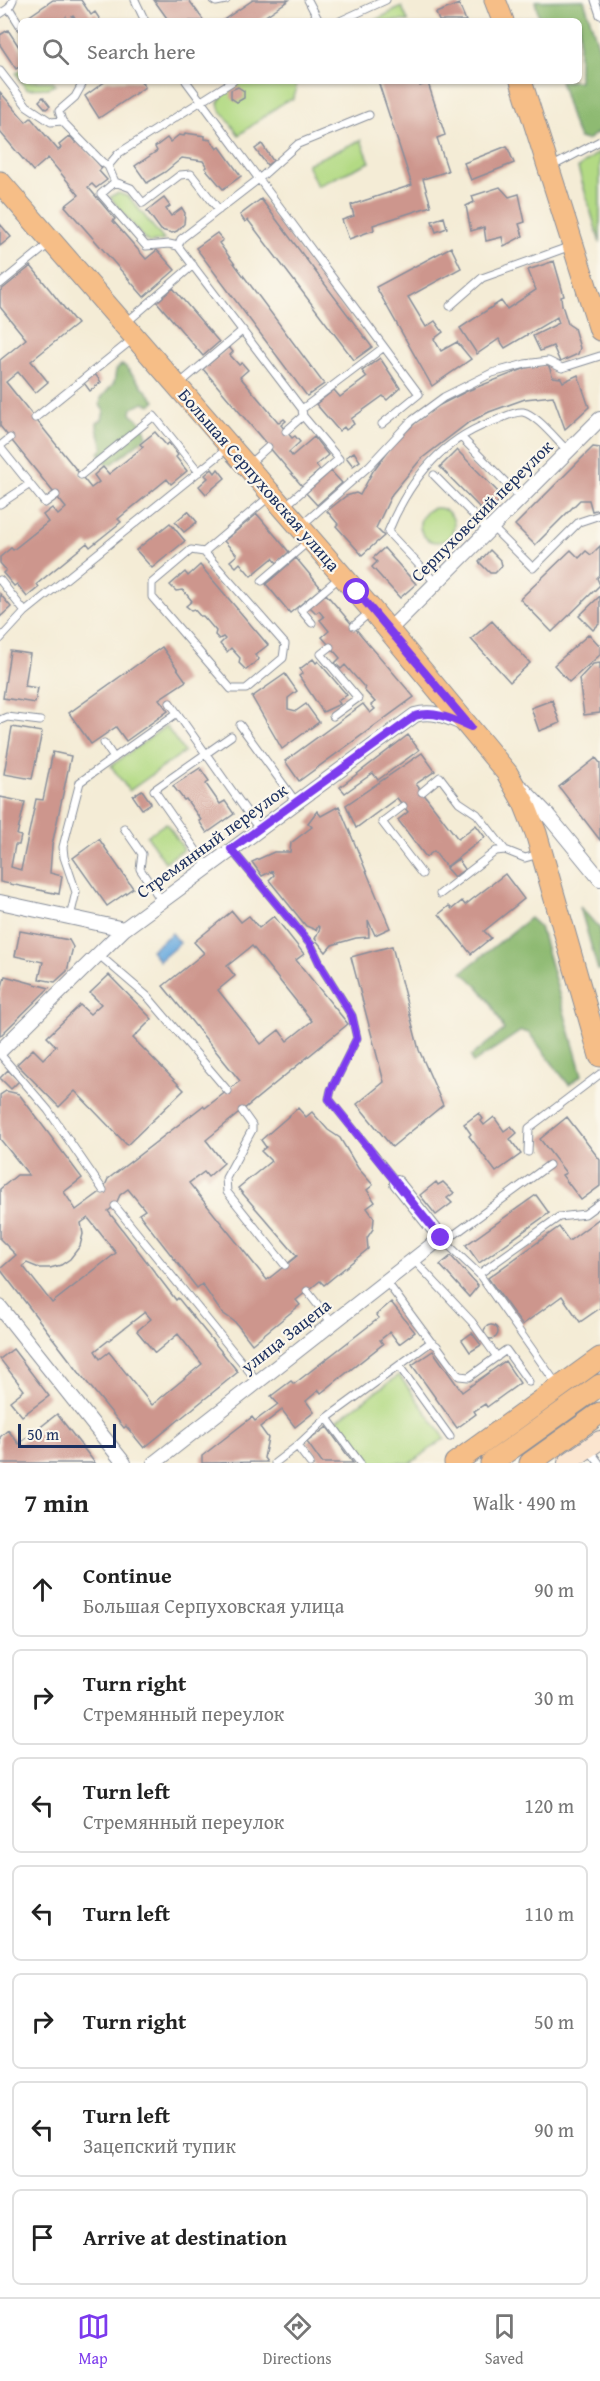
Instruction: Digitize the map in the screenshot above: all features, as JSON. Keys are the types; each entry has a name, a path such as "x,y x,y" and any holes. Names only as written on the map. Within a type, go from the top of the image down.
{"main road":[{"path":"495,0 502,18"},
{"path":"522,84 600,330"},
{"name":"Большая Серпуховская улица","path":"0,182 342,575 507,773 524,803 542,853 600,1056"},
{"path":"455,1463 600,1358"},
{"path":"491,1463 600,1385"},
{"path":"530,1463 600,1413"},
{"path":"567,1463 596,1450"}],"street":[{"name":"Серпуховский переулок","path":"389,630 600,418"},
{"name":"Стремянный переулок","path":"0,1052 124,929 207,866 415,716 424,713 441,715 471,727"},
{"path":"507,773 546,813 600,879"},
{"path":"0,902 124,929"},
{"path":"397,1183 441,1238"},
{"name":"улица Зацепа","path":"154,1463 441,1238"},
{"path":"0,1306 124,1463"}],"lane":[{"path":"0,14 9,8 13,0"},
{"path":"135,0 144,18"},
{"path":"213,0 216,2 226,0"},
{"path":"308,0 317,18"},
{"path":"347,18 386,0"},
{"path":"595,0 600,15"},
{"path":"9,8 18,22"},
{"path":"0,70 27,105 51,122 62,121"},
{"path":"82,84 75,97 59,111 62,121 102,162 108,165 115,182 131,188 143,203 180,175 191,174 219,210"},
{"path":"188,84 419,394 382,424"},
{"path":"108,165 119,153 228,84"},
{"path":"178,246 181,239 260,178 298,144 369,115"},
{"path":"548,169 600,141"},
{"path":"115,182 101,194 141,243 152,247 169,244 178,246 339,459 204,552 191,550 153,583 152,597 231,689 246,689 283,658 285,644 204,552"},
{"path":"0,284 52,242"},
{"path":"450,306 482,278 573,245"},
{"path":"35,418 130,331 193,265"},
{"path":"177,386 243,330"},
{"path":"286,431 303,412 384,347"},
{"path":"261,581 410,422 444,397 492,374 525,364 548,361 562,368 600,356"},
{"path":"436,583 388,532 398,506 425,467 462,438 492,421 520,411 531,414 568,451"},
{"path":"81,475 154,416 199,472"},
{"path":"10,438 0,446 45,503 56,495"},
{"path":"462,438 521,498"},
{"path":"0,639 25,612 230,447"},
{"path":"247,466 268,447"},
{"path":"434,475 533,568 579,522 600,515"},
{"path":"0,504 30,484"},
{"path":"312,622 301,610 342,575"},
{"path":"0,580 25,612"},
{"path":"354,626 372,610"},
{"path":"330,647 321,654 358,698 333,717"},
{"path":"170,703 259,829"},
{"path":"70,917 76,892 64,857 63,847 80,782 177,713"},
{"path":"0,720 7,717 40,721"},
{"path":"240,724 296,802"},
{"path":"207,866 154,790 231,736"},
{"path":"104,743 114,758"},
{"path":"422,792 441,777 459,802 477,814 505,850"},
{"path":"403,806 382,822 422,874"},
{"path":"124,828 142,854 140,869 161,900"},
{"path":"231,849 311,945 322,968 352,1016 357,1038 331,1090 329,1099 397,1183"},
{"path":"440,894 496,851 505,850 525,858 542,853"},
{"path":"98,954 148,997 228,1090"},
{"path":"0,1052 48,1110 103,1190"},
{"path":"528,1152 529,1128 600,1074"},
{"path":"242,1111 252,1125 252,1130 226,1178 227,1192 285,1265"},
{"path":"441,1238 455,1234 549,1165"},
{"path":"479,1274 560,1216 585,1214 600,1203"},
{"path":"115,1206 258,1382"},
{"path":"441,1238 479,1274 559,1388"},
{"path":"413,1259 472,1322 497,1357"},
{"path":"386,1281 459,1376 469,1377 506,1350 529,1382"},
{"path":"307,1291 332,1323"},
{"path":"275,1463 327,1418 431,1342"},
{"path":"399,1366 450,1437"},
{"path":"327,1418 360,1463"},
{"path":"297,1446 310,1463"}],"green space":[{"path":"584,0 600,51 600,131 587,140 579,138 561,84 582,84 582,18 539,18 535,1"},
{"path":"402,7 407,18 379,18"},
{"path":"23,84 54,84 48,88 26,89"},
{"path":"239,84 295,84 293,99 284,102 239,135 219,108 218,103 223,95"},
{"path":"361,140 370,162 317,186 307,164"},
{"path":"600,151 600,243 578,168"},
{"path":"118,193 129,197 164,240 150,243 145,240 110,197"},
{"path":"121,365 125,366 155,401 151,405 144,403 132,408 131,414 142,423 147,436 112,464 106,464 99,453 103,448 97,423 102,420 104,411 100,405 101,398 114,383 116,370"},
{"path":"437,508 449,513 454,525 449,537 437,542 425,537 420,525 425,513"},
{"path":"166,726 184,752 129,791 111,766"},
{"path":"166,823 184,849 165,862 147,836"},
{"path":"580,907 600,929 600,970 598,970"},
{"path":"530,918 540,927 582,1075 569,1085 529,1033 521,1031 473,1063 471,1056 504,1030 487,998 462,972"},
{"path":"399,1375 445,1438 411,1463 369,1463 337,1420"}],"water":[{"path":"172,933 180,943 159,961 151,950"}],"building":[{"path":"53,0 81,0 91,15 95,12 99,18 75,18 73,16 70,18 26,18"},
{"path":"154,0 189,0 202,18 167,18"},
{"path":"253,0 289,0 262,18 226,18"},
{"path":"459,4 465,18 438,18 436,13"},
{"path":"8,30 18,45 18,68 16,69 0,45 0,35"},
{"path":"102,84 143,84 145,87 99,118 85,96"},
{"path":"379,84 420,84 420,86 428,84 445,135 437,138 448,171 423,179 431,206 373,225 374,230 349,239 342,220 354,216 351,205 412,185"},
{"path":"238,87 244,91 244,98 237,102 231,98 231,90"},
{"path":"0,92 26,122 31,118 58,150 61,148 59,145 70,136 76,143 79,141 102,168 99,171 107,180 96,188 92,184 88,187 115,219 113,221 146,259 157,250 175,270 144,297 65,206 79,195 48,158 33,171 0,132"},
{"path":"43,97 50,106 46,109 39,101"},
{"path":"185,133 205,136 205,139 211,140 217,149 220,147 241,176 223,189 205,168 207,167 203,161 182,158 147,183 135,166 157,151 155,147 167,138 170,142 179,135 184,136"},
{"path":"262,144 273,161 267,165 255,149"},
{"path":"507,146 514,163 471,180 464,163"},
{"path":"500,187 509,197 519,194 525,222 519,224 523,236 504,246 502,237 486,241 484,227 471,231 466,206 474,202 472,196"},
{"path":"164,198 170,206 166,209 171,216 182,208 185,213 184,224 172,233 161,230 147,211"},
{"path":"261,199 372,347 354,360 248,220 245,222 240,215"},
{"path":"444,217 447,228 436,232 432,221"},
{"path":"0,224 11,237 0,246"},
{"path":"217,233 223,240 219,243 324,384 307,396 196,248"},
{"path":"451,247 461,268 408,297 426,327 435,321 443,332 434,339 441,351 457,342 471,359 432,386 376,287"},
{"path":"554,261 564,296 561,297 562,305 568,324 574,328 580,348 578,354 560,362 553,346 540,351 533,336 559,323 557,317 505,348 499,339 477,354 460,328 501,301 507,309 536,290 528,270"},
{"path":"31,266 77,324 31,361 48,382 35,393 18,372 6,382 91,488 99,482 94,475 103,467 109,474 143,447 140,444 155,432 166,445 169,443 187,471 171,484 167,479 118,519 121,522 90,547 87,543 37,584 39,587 27,597 17,584 14,586 3,573 6,570 0,563 0,557 11,548 13,550 48,522 43,515 52,508 58,515 66,508 0,426 0,360 26,339 0,307 0,291"},
{"path":"173,288 219,342 203,356 157,302"},
{"path":"229,347 233,352 230,355 239,365 242,363 248,370 240,377 279,423 284,419 286,421 281,425 292,438 295,436 300,442 289,452 292,456 314,437 328,455 316,465 320,470 302,486 203,369"},
{"path":"380,358 400,388 387,400 383,396 351,419 354,424 346,430 344,427 339,431 316,404 334,390 340,397 367,377 362,371"},
{"path":"548,364 553,377 561,378 563,382 578,375 589,407 565,429 553,396 525,399 489,412 468,423 421,459 392,494 376,528 384,536 362,555 336,526 338,524 327,511 346,496 356,493 360,495 373,471 391,447 416,422 438,406 467,391 526,368"},
{"path":"95,374 101,382 90,391 84,383"},
{"path":"593,447 600,448 600,509 592,511 589,500 580,500 535,545 515,525"},
{"path":"457,450 503,497 486,514 440,467"},
{"path":"354,452 360,461 353,466 346,457"},
{"path":"212,469 215,473 218,469 225,478 206,494 199,486 208,478 205,475"},
{"path":"331,471 342,483 317,505 306,493"},
{"path":"188,511 197,522 184,532 175,522"},
{"path":"257,514 289,552 277,563 273,558 251,576 240,563 236,567 230,561 237,555 224,541"},
{"path":"170,523 185,541 152,568 136,550"},
{"path":"600,546 600,575 597,578 600,585 552,632 520,599 571,550 579,558 586,551 591,555"},
{"path":"384,548 416,584 400,598 372,567 377,562 373,558"},
{"path":"490,550 501,561 502,566 495,573 490,573 479,562"},
{"path":"296,558 321,588 290,613 266,584"},
{"path":"200,565 268,645 255,655 259,659 246,670 239,663 240,658 231,648 227,652 220,644 225,639 223,637 219,639 215,635 216,631 203,616 186,606 192,601 183,590 176,591 170,585 185,572 188,576"},
{"path":"0,594 11,607 0,617"},
{"path":"326,594 414,697 299,781 285,761 363,704 370,713 375,709 371,705 375,702 345,665 341,669 335,663 340,658 322,637 329,631 320,620 324,617 319,611 316,613 310,607"},
{"path":"600,596 600,623 593,630 579,616"},
{"path":"492,621 530,663 510,682 471,639"},
{"path":"589,634 600,646 600,655 569,682 554,665"},
{"path":"162,647 186,681 159,699 168,711 126,741 116,727 91,744 69,713"},
{"path":"10,651 30,654 25,686 38,688 35,703 3,698"},
{"path":"313,659 316,663 318,661 347,695 338,701 340,704 323,712 299,676 303,673 300,669"},
{"path":"600,663 600,713 584,715 579,679 593,664"},
{"path":"285,674 297,691 288,698 288,709 296,711 306,704 319,722 282,749 252,697"},
{"path":"552,700 560,723 539,731 531,708"},
{"path":"12,727 42,732 32,779 4,774"},
{"path":"408,735 419,750 378,780 373,773 345,793 340,787"},
{"path":"53,752 71,756 52,845 50,873 62,876 59,894 0,882 0,797 25,802 17,835 21,836 19,845 15,845 11,867 21,870 36,799 43,800"},
{"path":"422,753 435,771 416,784 458,839 476,825 485,837 446,867 434,851 426,857 398,820 408,812 397,798 356,828 346,805"},
{"path":"596,758 600,763 600,840 559,787"},
{"path":"200,768 209,781 206,784 220,804 225,801 234,814 207,833 186,799 184,800 173,786"},
{"path":"142,790 151,803 142,809 133,796"},
{"path":"339,806 390,928 375,935 368,920 369,937 332,945 326,952 315,939 320,928 318,926 316,930 306,926 269,880 274,875 272,871 262,876 252,862 274,852 290,852 291,843 312,827 308,823 317,811 321,816"},
{"path":"99,839 133,888 107,906 73,858"},
{"path":"458,859 465,869 454,877 446,868"},
{"path":"505,874 524,899 484,931 491,938 471,954 439,914 449,906 452,909 462,901 465,905"},
{"path":"232,911 241,922 249,916 259,928 274,916 304,954 296,960 348,1024 206,1140 224,1163 208,1177 204,1172 189,1183 267,1280 297,1256 238,1188 271,1161 261,1151 266,1147 261,1140 298,1108 306,1117 312,1112 328,1130 340,1138 358,1168 373,1185 367,1190 375,1202 367,1208 374,1218 373,1229 367,1238 368,1249 324,1285 320,1281 296,1300 300,1305 252,1344 235,1322 221,1312 202,1284 197,1288 139,1214 145,1210 128,1189 120,1195 115,1206 108,1211 176,1300 178,1298 238,1372 144,1448 126,1426 124,1428 81,1375 0,1269 16,1255 0,1239 0,1189 17,1175 29,1175 0,1139 0,1095 6,1091 19,1094 82,1178 64,1192 76,1210 103,1190 108,1179 203,1106 205,1108 240,1081 163,986 204,953 194,942","holes":["252,946 312,1021 287,1041 279,1030 261,1044 218,990 235,976 227,966","88,1218 116,1253 52,1303 23,1266 27,1263 39,1268 50,1268 70,1259 80,1246 83,1234 81,1223","145,1312 151,1319 137,1331 155,1353 178,1334 202,1364 152,1405 109,1352 100,1359 95,1351"]},
{"path":"20,931 69,940 73,947 67,971 55,982 39,979 43,962 15,956"},
{"path":"392,946 419,1050 443,1105 392,1147 357,1104 384,1082 351,957"},
{"path":"109,975 152,1019 133,1038 184,1090 127,1145 75,1091 59,1107 17,1064 33,1049 43,1059 56,1046 47,1037 80,1005 90,1014 101,1004 90,993"},
{"path":"5,976 49,988 0,1036 0,993"},
{"path":"8,1070 19,1081 11,1089 0,1078"},
{"path":"479,1113 484,1125 494,1117 504,1131 511,1126 517,1133 510,1139 521,1154 496,1172 469,1136 471,1134 464,1124"},
{"path":"567,1117 600,1160 600,1186 581,1200 562,1175 566,1173 540,1139"},
{"path":"436,1182 438,1185 443,1182 454,1193 447,1198 452,1203 436,1215 420,1195"},
{"path":"536,1195 549,1213 479,1263 466,1245"},
{"path":"600,1218 600,1308 580,1322 562,1296 522,1325 488,1278 559,1227 569,1241"},
{"path":"451,1256 478,1286 469,1297 440,1265"},
{"path":"391,1302 415,1332 399,1344 390,1332 380,1340 383,1344 321,1393 319,1390 306,1401 314,1412 295,1427 282,1410 260,1427 268,1438 264,1458 267,1462 202,1463 202,1456 252,1417 255,1421 278,1404 271,1396 291,1381 294,1384 379,1318 376,1315"},
{"path":"491,1325 496,1327 498,1332 496,1337 491,1339 486,1337 484,1332 486,1327"},
{"path":"472,1333 481,1345 470,1352 462,1340"},
{"path":"13,1349 49,1396 22,1416 10,1401 24,1390 0,1359"},
{"path":"433,1351 462,1392 505,1361 520,1383 487,1407 485,1404 474,1411 476,1414 457,1428 412,1365"},
{"path":"57,1414 95,1463 0,1463 0,1437 8,1430 19,1444"},
{"path":"327,1427 353,1463 322,1463 307,1442"}],"route":[{"path":"357,592 471,727 441,715 424,713 415,716 231,849 311,945 322,968 352,1016 357,1038 331,1090 329,1099 441,1238"}]}
